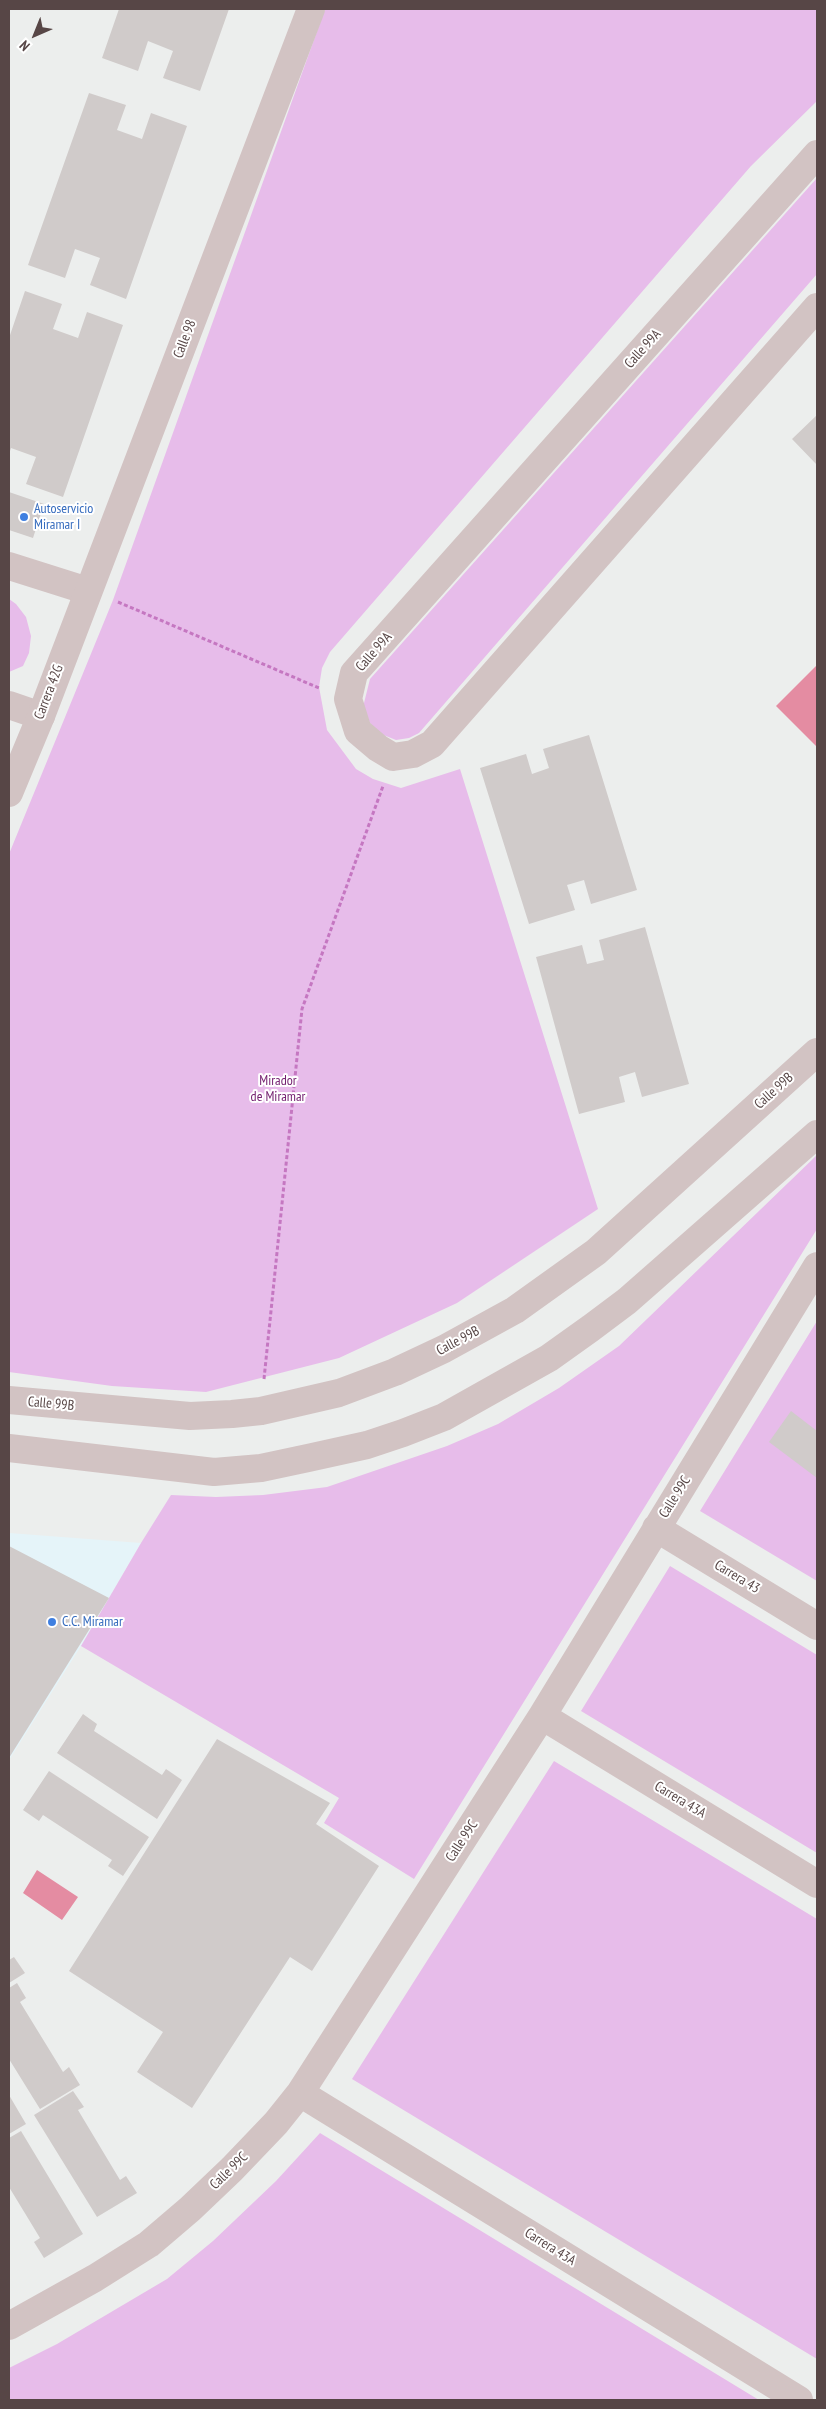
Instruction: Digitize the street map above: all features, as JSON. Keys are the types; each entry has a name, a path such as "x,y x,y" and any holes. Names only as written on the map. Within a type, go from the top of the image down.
{"street":[{"name":"Calle 98","path":"88,591 311,9"},
{"name":"Calle 99A","path":"348,699 354,673 817,154"},
{"path":"348,699 358,731 378,748 393,757 413,754 432,744 817,307"},
{"path":"9,566 88,591"},
{"name":"Carrera 42G","path":"9,793 41,716 88,591"},
{"path":"9,705 41,716"},
{"name":"Calle 99B","path":"9,1400 190,1416 261,1411 339,1393 395,1372 444,1349 515,1310 596,1252 817,1052"},
{"path":"9,1448 214,1472 260,1468 367,1445 403,1434 452,1413 549,1358 591,1328 627,1300 817,1134"},
{"name":"Calle 99C","path":"9,2326 95,2278 148,2244 190,2209 239,2162 300,2094 542,1716 817,1266"},
{"name":"Carrera 43","path":"656,1528 817,1626"},
{"name":"Carrera 43A","path":"542,1716 817,1884"},
{"name":"Carrera 43A","path":"300,2094 799,2400"}],"path":[{"path":"88,591 348,699"},
{"path":"261,1411 302,1009 393,757"}],"shaded area":[{"path":"817,665 817,747 776,706"},
{"name":"C.C. Miramar","path":"9,1533 141,1543 81,1646 9,1760"},
{"path":"37,1870 78,1897 62,1920 23,1893"}],"green space":[{"name":"Mirador de Miramar","path":"325,9 817,9 817,101 751,166 330,652 322,668 319,687 327,730 356,769 373,779 401,788 460,769 598,1209 457,1303 339,1358 206,1392 112,1386 9,1372 9,854 113,600"},
{"path":"817,178 817,274 419,733 409,738 396,740 381,734 370,723 363,707 370,679"},
{"path":"9,599 16,604 26,617 31,636 29,653 23,666 9,672"},
{"path":"817,1155 817,1229 414,1879 324,1823 339,1798 81,1646 171,1495 216,1497 263,1495 327,1487 447,1446 498,1424 559,1388 619,1346"},
{"path":"817,1321 817,1581 700,1511"},
{"path":"670,1566 817,1655 817,1853 581,1711"},
{"path":"554,1761 817,1919 817,2359 352,2079"},
{"path":"320,2133 759,2400 9,2400 9,2368 57,2344 167,2279 213,2241 276,2181"}],"building":[{"path":"119,9 229,9 200,91 163,78 173,51 148,41 138,71 102,58"},
{"path":"89,93 126,105 117,130 142,139 151,113 187,126 126,299 90,285 100,258 75,249 65,278 28,265"},
{"path":"25,291 62,304 53,329 78,338 87,312 123,325 63,497 26,484 36,457 11,448 9,454 9,338"},
{"path":"817,415 817,465 792,439"},
{"name":"Autoservicio Miramar I","path":"9,492 44,504 33,538 9,530"},
{"path":"589,735 637,890 591,904 584,880 567,885 575,910 529,924 480,768 526,754 532,774 549,768 543,749"},
{"path":"645,927 689,1084 642,1097 635,1072 619,1077 625,1102 579,1114 536,957 582,945 587,964 604,960 599,940"},
{"path":"791,1411 817,1431 817,1478 769,1442"},
{"name":"C.C. Miramar","path":"9,1546 109,1598 9,1758"},
{"path":"83,1714 97,1724 94,1731 162,1775 166,1769 182,1780 157,1819 57,1753"},
{"path":"217,1739 330,1803 316,1824 379,1866 312,1971 290,1957 192,2108 137,2072 163,2032 69,1971"},
{"path":"49,1771 149,1837 123,1876 108,1866 112,1860 43,1815 39,1821 23,1810"},
{"path":"14,1957 25,1973 9,1983 9,1960"},
{"path":"17,1983 26,1998 20,2002 63,2072 69,2067 80,2085 40,2109 9,2059 9,1988"},
{"path":"73,2091 84,2107 78,2110 120,2180 126,2176 137,2193 97,2217 34,2115"},
{"path":"9,2095 26,2124 9,2134"},
{"path":"21,2131 83,2234 44,2258 34,2242 40,2238 9,2187 9,2138"}],"place":[{"name":"Autoservicio Miramar I","path":"24,517"},
{"name":"C.C. Miramar","path":"52,1622"}]}
